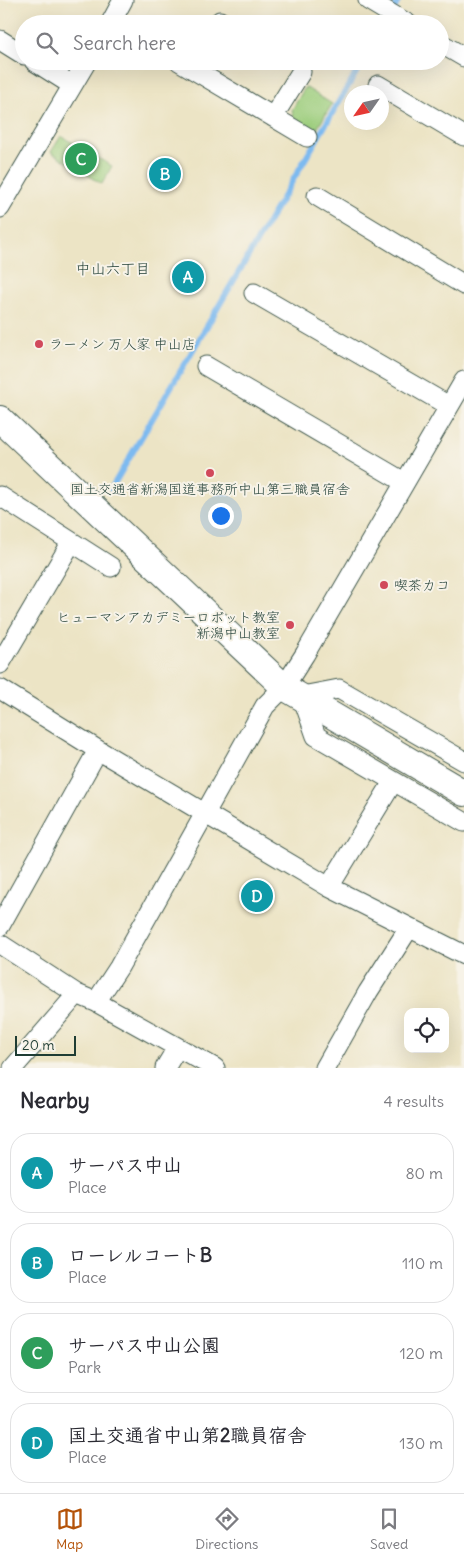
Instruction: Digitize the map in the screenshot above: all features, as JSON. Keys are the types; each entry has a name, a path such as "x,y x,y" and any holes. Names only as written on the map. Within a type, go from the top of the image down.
{"street":[{"path":"368,0 393,15"},
{"path":"115,15 121,1"},
{"path":"0,40 15,49"},
{"path":"449,48 464,57"},
{"path":"49,70 72,84"},
{"path":"0,208 81,70"},
{"path":"199,70 307,137"},
{"path":"273,117 301,72"},
{"path":"378,84 464,136"},
{"path":"317,196 464,284"},
{"path":"254,293 449,406"},
{"path":"206,366 404,482"},
{"path":"464,381 305,654 293,692 316,736 464,822"},
{"path":"0,419 293,692 464,793"},
{"path":"0,496 111,567"},
{"path":"0,664 71,543"},
{"path":"0,689 98,750 329,887 464,955"},
{"path":"96,1002 119,967 265,706 293,692 339,689 464,761"},
{"path":"0,926 98,750"},
{"path":"329,887 393,782"},
{"path":"325,1068 368,992 409,928"},
{"path":"0,944 78,994 96,1002 215,1068"},
{"path":"13,1068 78,994"},
{"path":"165,1068 177,1048"}],"green space":[{"path":"305,87 332,104 315,132 294,119 292,110"},
{"path":"61,136 112,166 102,184 51,152"}],"waterway":[{"path":"390,15 399,0"},
{"path":"111,489 358,70"}],"place":[{"name":"サーパス中山公園","path":"81,159"},
{"name":"ローレルコートB","path":"165,174"},
{"name":"サーパス中山","path":"188,277"},
{"name":"ラーメン 万人家 中山店","path":"39,344"},
{"name":"国土交通省新潟国道事務所中山第三職員宿舎","path":"210,473"},
{"name":"喫茶カコ","path":"384,585"},
{"name":"ヒューマンアカデミーロボット教室 新潟中山教室","path":"290,625"},
{"name":"国土交通省中山第2職員宿舎","path":"257,896"}],"district":[{"name":"中山六丁目","path":"113,269"}]}
